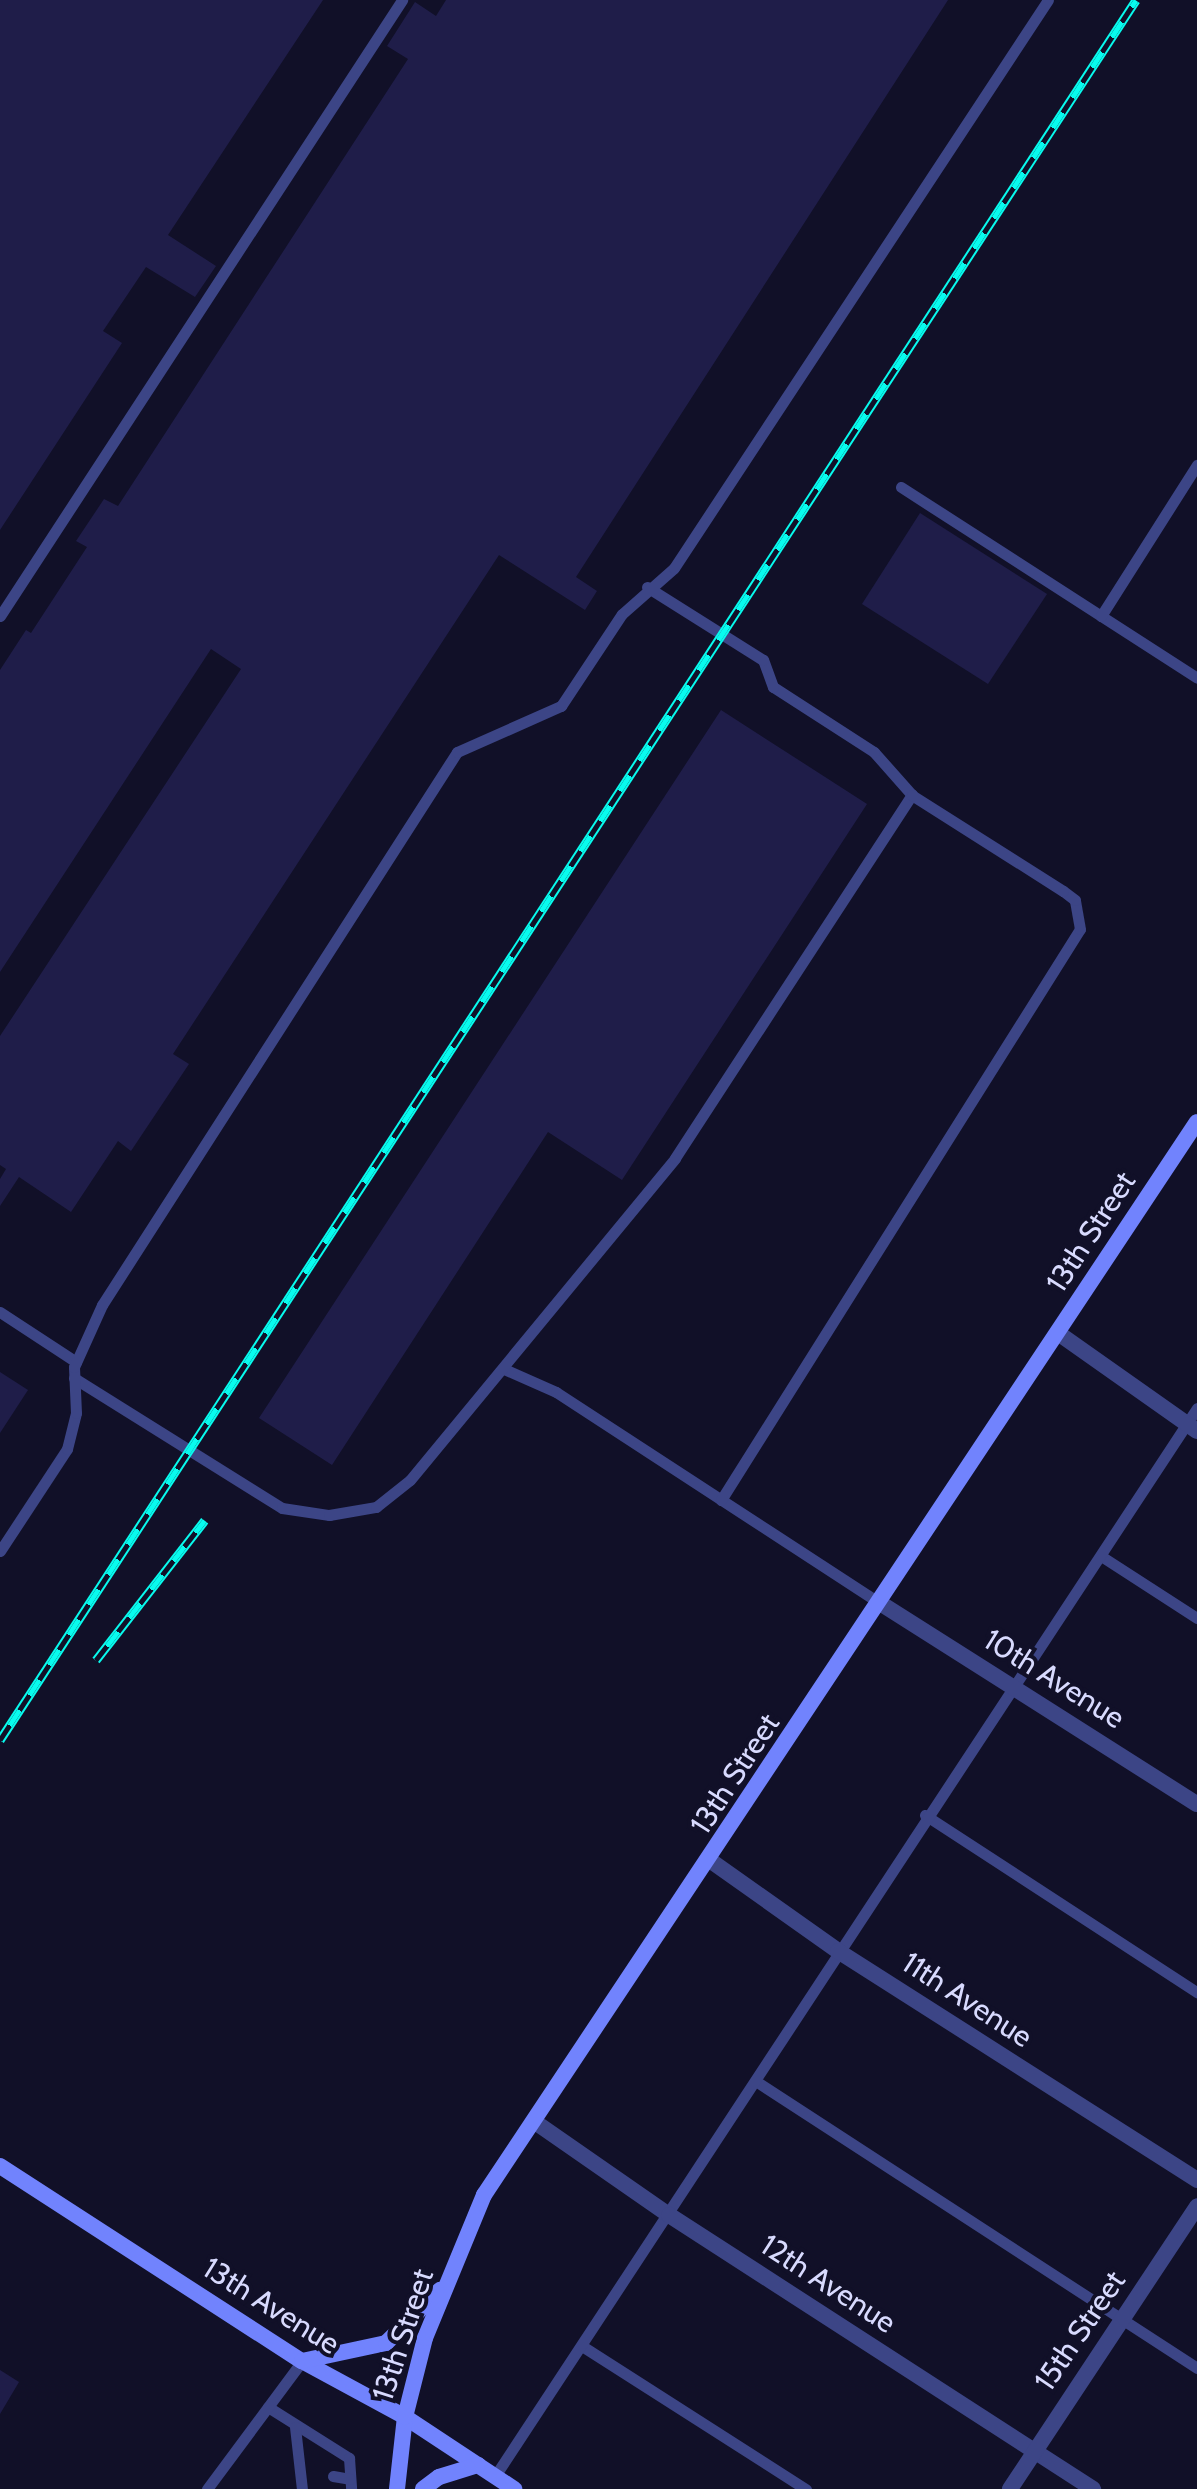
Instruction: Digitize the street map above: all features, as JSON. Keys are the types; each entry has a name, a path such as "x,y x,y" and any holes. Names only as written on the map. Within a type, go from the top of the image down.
{"street":[{"name":"13th Street","path":"397,2489 405,2417 425,2338 484,2195 711,1861 1197,1122"},
{"path":"1058,1333 1192,1427"},
{"name":"10th Avenue","path":"880,1603 1197,1804"},
{"name":"11th Avenue","path":"711,1861 838,1951 1197,2180"},
{"name":"12th Avenue","path":"535,2122 669,2215 1093,2489"},
{"name":"13th Avenue","path":"0,2166 302,2361 405,2417 514,2489"},
{"name":"15th Street","path":"1010,2489 1197,2206"},
{"path":"302,2361 386,2343 447,2283"},
{"path":"423,2489 439,2477 478,2465"}],"lane":[{"path":"0,616 402,0"},
{"path":"0,1551 67,1449 76,1413 76,1362 102,1305 457,752 561,706 622,614 647,587 674,568 1048,0"},
{"path":"1101,616 1197,465"},
{"path":"901,487 1197,678"},
{"path":"647,587 763,660 773,687 874,752 912,795 1075,900 1080,929 721,1500"},
{"path":"74,1378 282,1508 329,1515 376,1507 410,1480 675,1158 912,795"},
{"path":"0,1312 76,1362"},
{"path":"504,1369 556,1392 880,1603"},
{"path":"495,2476 757,2082 925,1815 1192,1427 1197,1408"},
{"path":"1101,1556 1197,1618"},
{"path":"925,1815 1197,1992"},
{"path":"757,2082 1197,2368"},
{"path":"582,2346 806,2489"},
{"path":"207,2489 302,2361"},
{"path":"268,2407 295,2427 349,2458 351,2484 333,2476"},
{"path":"295,2427 302,2489"},
{"path":"300,2469 315,2472"}],"building":[{"path":"0,0 323,0 168,235 216,266 195,297 146,267 103,331 122,343 0,530"},
{"path":"446,0 948,0 576,577 597,591 585,610 499,555 173,1054 189,1064 131,1151 118,1141 71,1212 19,1177 0,1206 0,1179 6,1169 0,1165 0,1036 241,669 211,649 0,972 0,670 26,630 31,633 87,547 76,541 104,499 118,506 408,59 387,46 415,2 436,16"},
{"path":"920,513 1047,594 988,684 862,604"},
{"path":"721,710 867,804 622,1180 548,1132 332,1465 259,1418"},
{"path":"0,1372 28,1390 0,1433"},
{"path":"0,2370 19,2382 0,2414"}],"railway":[{"path":"0,1740 1136,0"},
{"path":"96,1660 205,1520"}]}
